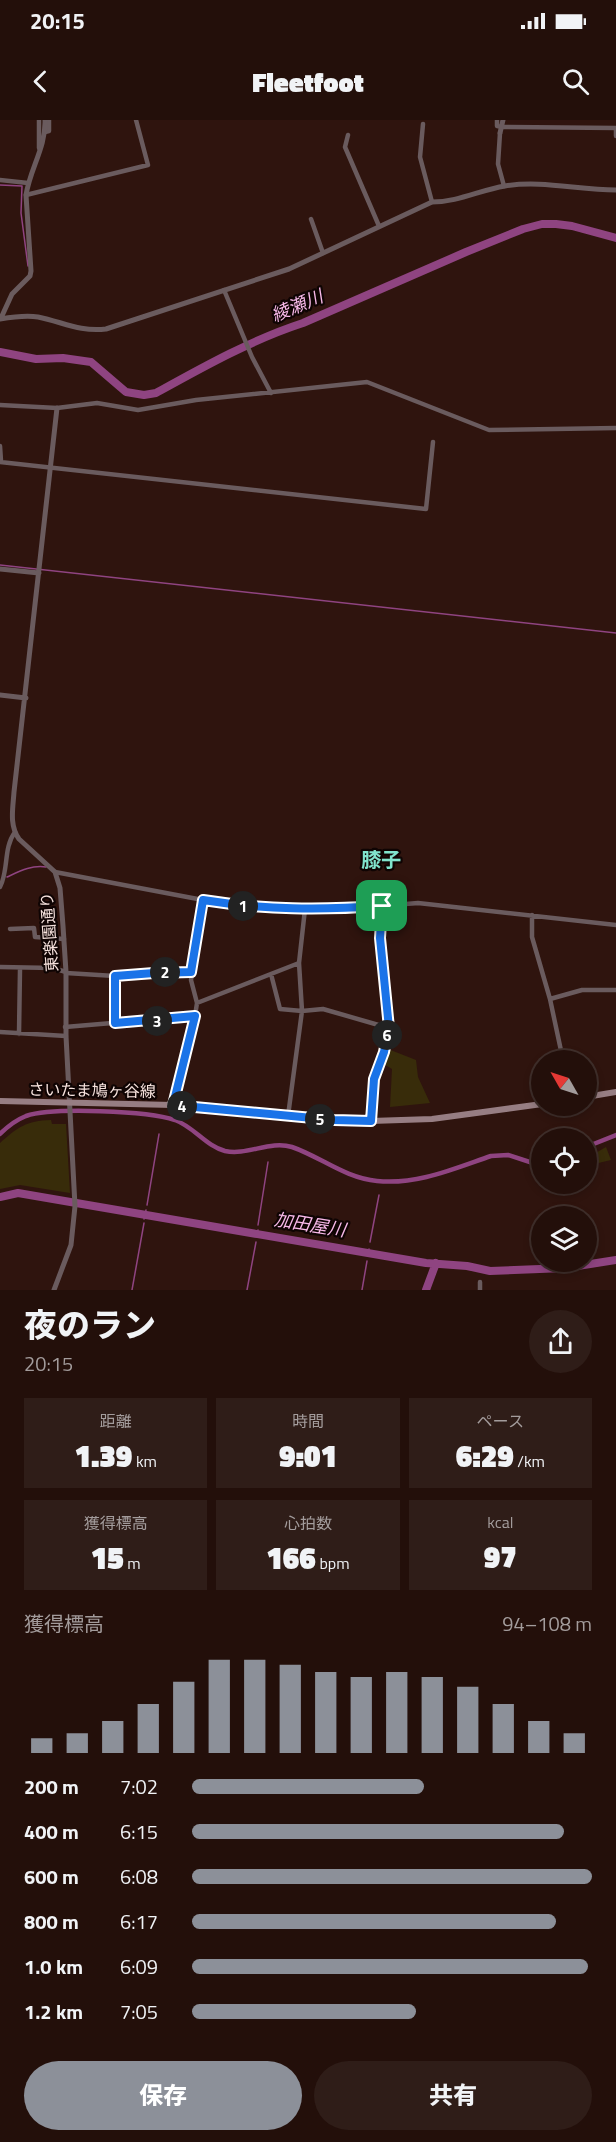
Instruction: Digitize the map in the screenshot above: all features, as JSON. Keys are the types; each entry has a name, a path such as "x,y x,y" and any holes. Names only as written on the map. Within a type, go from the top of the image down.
{"main road":[{"path":"597,1095 616,1092"},
{"name":"さいたま鳩ヶ谷線","path":"0,1101 173,1105 371,1121 432,1119 531,1106"}],"street":[{"path":"39,120 39,154"},
{"path":"47,120 26,195 31,272 30,276 12,294 0,319 35,317 78,329 106,329 289,269 432,202 452,201 504,186 545,184 588,190 616,190"},
{"path":"26,195 148,165 136,120"},
{"path":"497,120 497,126 503,127 616,128 616,136"},
{"path":"503,120 498,164 504,186"},
{"path":"423,124 420,157 432,202"},
{"path":"348,135 345,147 379,226"},
{"path":"0,180 28,183"},
{"path":"311,219 323,253"},
{"path":"224,290 252,357 271,393"},
{"path":"0,405 57,408 97,403 138,410 196,400 367,382 489,430 616,428"},
{"path":"1,885 8,844 15,832 14,801 57,408"},
{"path":"0,446 1,461 426,509 434,442"},
{"path":"0,569 39,573"},
{"path":"0,695 26,698"},
{"name":"東楽園通り","path":"15,832 24,844 55,872 60,888 66,972 65,1027 75,1206 71,1245 54,1290"},
{"path":"55,872 256,908 305,909 418,903 616,925"},
{"path":"173,1105 197,1003 192,992 191,972 203,900"},
{"path":"371,1121 374,1079 384,1052 389,1028 380,938 382,906"},
{"path":"288,1116 302,1011 298,963 305,909"},
{"path":"532,915 531,937 550,999 561,1050"},
{"path":"10,929 34,928 35,937 64,939"},
{"path":"197,1003 298,963"},
{"path":"0,967 20,969 44,967 66,972 115,976 191,972"},
{"path":"19,1034 20,969"},
{"path":"271,974 280,1009 302,1011 323,1009 389,1028"},
{"path":"115,976 115,1023"},
{"path":"550,999 582,990 616,990"},
{"path":"65,1027 195,1016"},
{"path":"0,1032 66,1036"},
{"path":"480,1282 480,1290"}],"shaded area":[{"path":"388,1049 416,1060 418,1077 430,1103 390,1107 392,1069 382,1063"},
{"path":"51,1120 52,1124 66,1124 70,1193 20,1185 0,1189 0,1143 23,1126"},
{"path":"606,1147 611,1160 597,1163 597,1152"}],"waterway":[{"path":"0,185 22,186 21,213 28,266"},
{"name":"綾瀬川","path":"0,352 36,359 63,358 91,362 126,392 144,395 156,393 246,346 523,229 542,224 556,224 616,238"},
{"path":"0,565 616,633"},
{"path":"7,877 30,868 46,867"},
{"path":"0,1134 26,1116 39,1113 123,1112 175,1120 218,1149 225,1151 242,1152 284,1145 303,1151 354,1176 377,1181 392,1182 421,1178 491,1156 508,1155 531,1162"},
{"path":"147,1205 159,1134"},
{"path":"597,1143 616,1135"},
{"path":"258,1225 268,1162"},
{"name":"加田屋川","path":"0,1197 18,1193 426,1263 467,1266 490,1271 565,1268 616,1260"},
{"path":"370,1242 379,1195"},
{"name":"加田屋川","path":"144,1219 146,1210"},
{"path":"132,1290 144,1223"},
{"name":"加田屋川","path":"256,1237 258,1230"},
{"path":"247,1290 256,1242"},
{"name":"加田屋川","path":"368,1256 369,1249"},
{"path":"362,1290 367,1261"},
{"path":"426,1290 436,1263"}],"district":[{"name":"膝子","path":"381,860"}],"route":[{"path":"203,900 256,908 344,909 382,906 380,938 389,1028 384,1052 374,1079 371,1121 334,1120 173,1105 195,1016 115,1023 115,976 191,972 203,900"}]}
